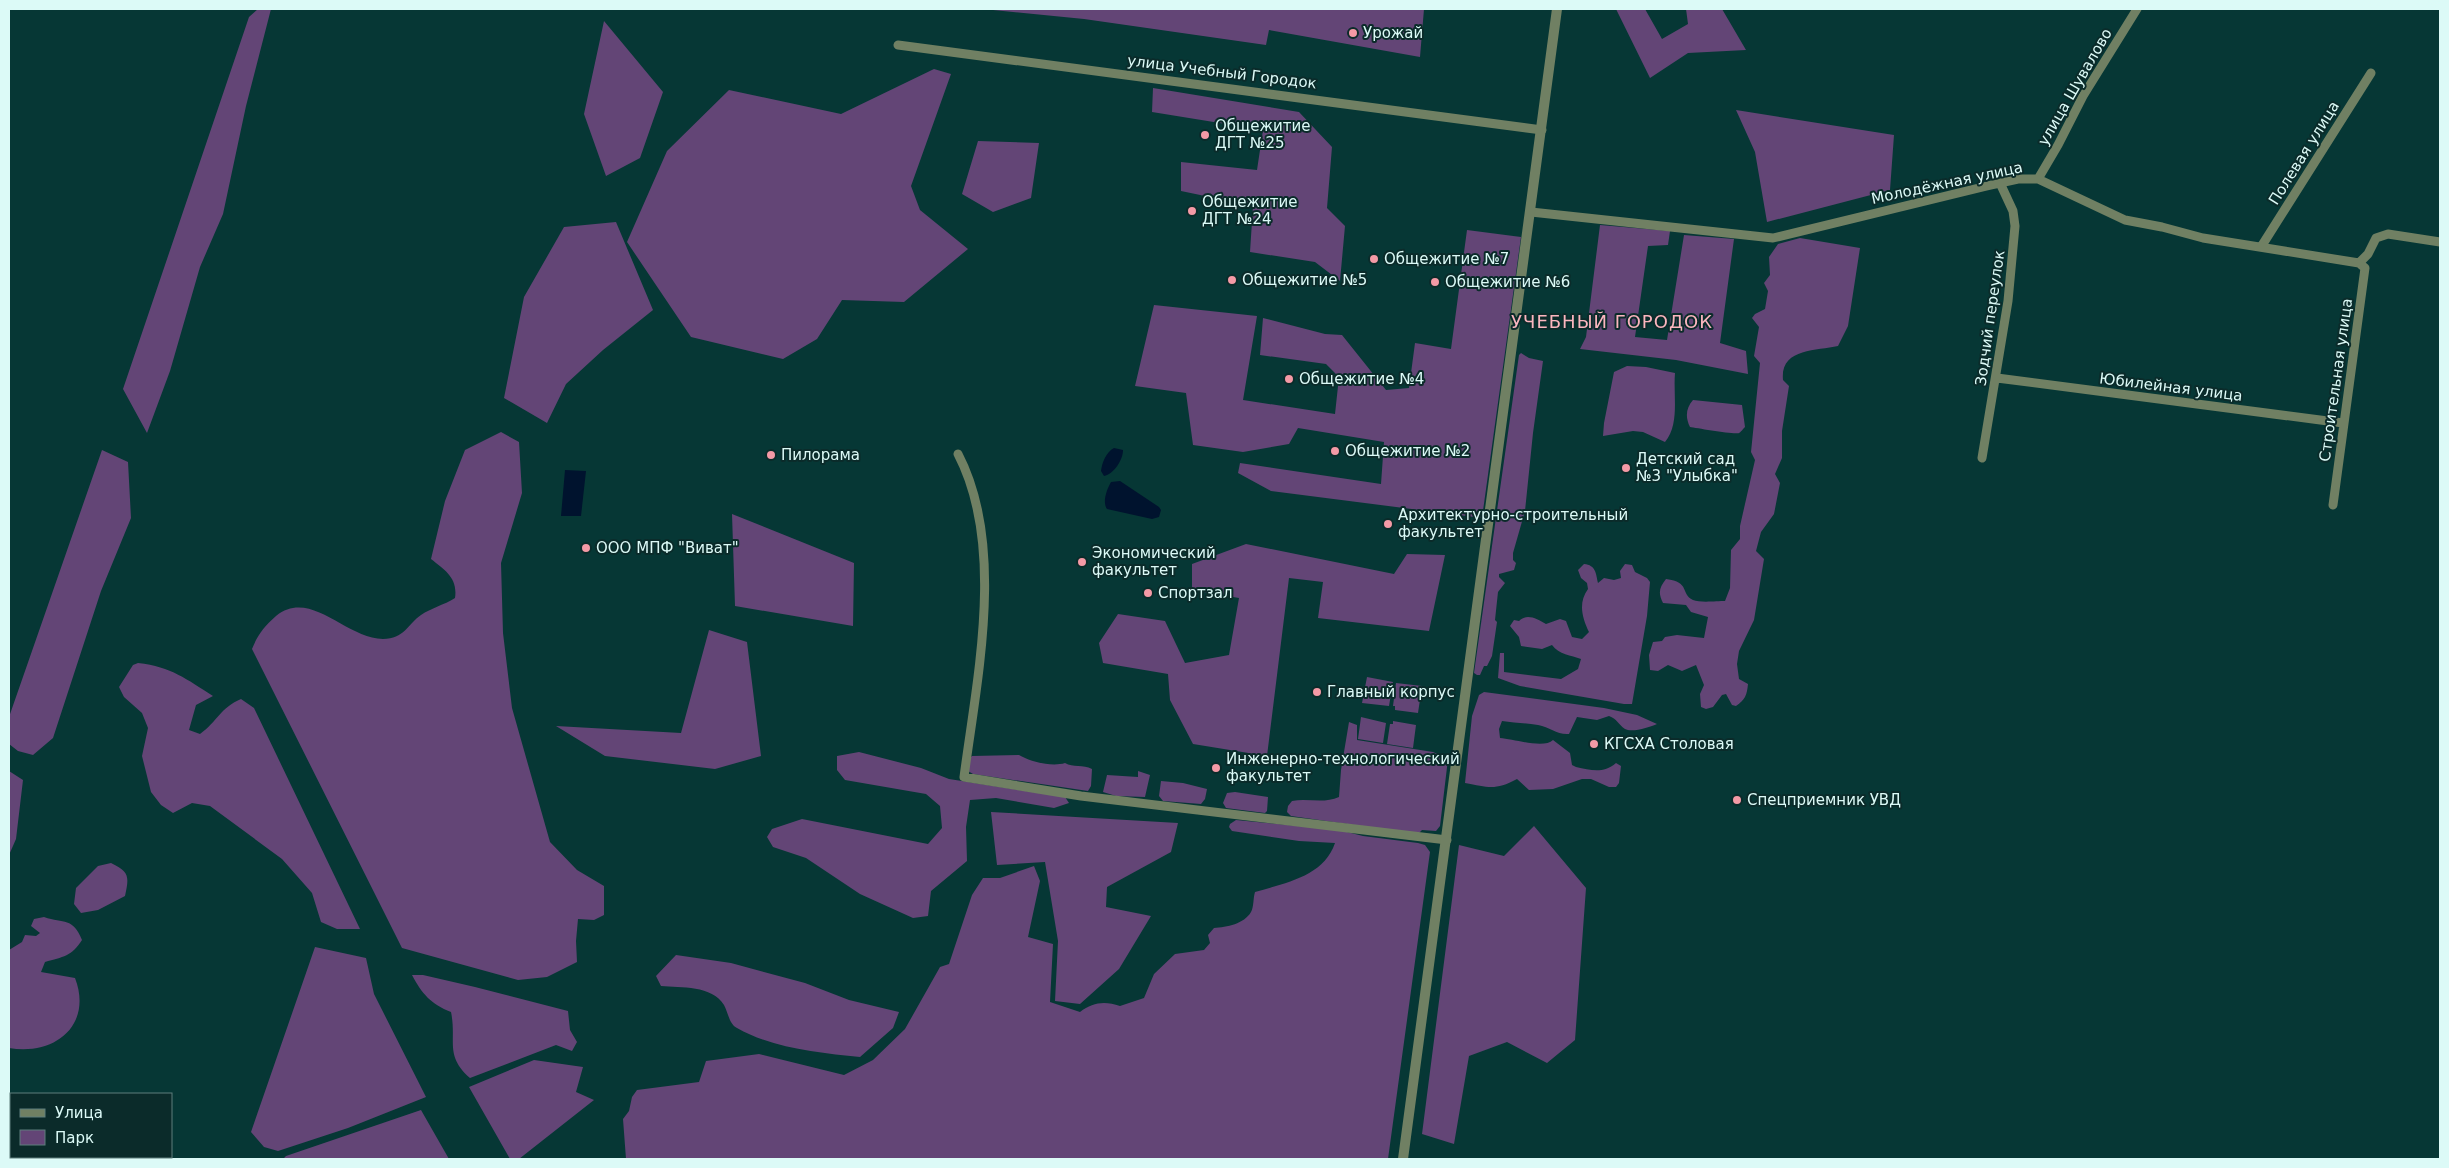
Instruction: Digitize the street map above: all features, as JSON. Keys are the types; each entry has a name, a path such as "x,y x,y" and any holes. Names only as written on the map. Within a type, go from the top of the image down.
{"street":[{"path":"1403,1159 1557,9"},
{"name":"улица Шувалово","path":"2038,179 2058,146 2083,96 2137,9"},
{"name":"улица Учебный Городок","path":"898,45 1542,130"},
{"name":"Полевая улица","path":"2261,247 2371,73"},
{"name":"Молодёжная улица","path":"1531,212 1773,238 2000,183 2018,179 2038,179 2125,220 2162,227 2202,238 2359,262"},
{"name":"Зодчий переулок","path":"1982,458 1997,378 2008,301 2015,226 2013,211 2000,183"},
{"path":"2359,262 2368,254 2376,238 2388,234 2440,242"},
{"name":"Строительная улица","path":"2333,505 2365,268 2359,262"},
{"name":"Юбилейная улица","path":"1997,378 2343,423"},
{"path":"958,454 967,472 979,520 985,574 980,656 964,777 1081,796 1447,840"}],"green space":[{"path":"258,9 271,9 246,106 223,214 200,267 170,371 147,433 123,389 249,17"},
{"name":"Урожай","path":"983,9 1424,9 1420,57 1269,30 1266,45 1084,19"},
{"path":"1616,9 1645,9 1662,39 1688,24 1686,9 1722,9 1746,50 1688,53 1650,78"},
{"path":"604,21 663,92 640,158 606,176 584,114"},
{"path":"934,69 951,74 911,186 920,210 968,249 904,302 842,300 817,339 783,359 691,337 627,242 667,151 729,90 841,114"},
{"path":"1153,88 1299,112 1332,147 1327,208 1345,226 1340,281 1315,262 1250,252 1253,206 1181,191 1181,162 1257,170 1263,130 1152,112"},
{"path":"1736,110 1894,135 1890,190 1767,222 1755,152"},
{"path":"978,141 1039,143 1031,198 993,212 962,194"},
{"path":"616,222 653,310 603,350 566,384 547,423 504,398 524,297 564,227"},
{"path":"1600,225 1670,231 1668,245 1648,246 1635,337 1667,340 1684,235 1734,239 1720,343 1746,351 1748,374 1676,360 1580,349 1586,337"},
{"path":"1467,230 1521,237 1482,518 1271,491 1238,473 1240,463 1381,484 1384,442 1298,428 1289,444 1243,452 1193,445 1186,393 1135,386 1154,305 1257,316 1243,400 1335,414 1339,377 1326,364 1260,355 1263,318 1325,334 1342,335 1386,390 1409,388 1415,343 1451,349"},
{"path":"1800,238 1860,248 1848,326 1838,346 1793,356 1787,362 1784,370 1783,380 1789,386 1782,431 1782,458 1775,474 1780,483 1774,514 1761,532 1756,551 1764,559 1754,620 1739,651 1737,664 1739,679 1748,684 1747,691 1742,702 1736,706 1732,705 1726,694 1722,695 1713,707 1706,709 1701,707 1700,694 1704,685 1696,665 1682,671 1668,665 1658,671 1650,670 1649,655 1653,642 1662,641 1665,637 1677,635 1704,638 1708,617 1691,612 1686,605 1663,603 1660,591 1666,579 1682,585 1687,595 1693,600 1704,602 1725,601 1730,588 1731,550 1740,539 1740,526 1755,460 1751,452 1760,363 1754,356 1759,327 1752,318 1755,314 1765,309 1768,291 1764,283 1770,275 1769,257 1778,244"},
{"path":"1521,353 1529,358 1543,361 1525,511 1513,553 1513,560 1516,563 1514,570 1499,574 1499,577 1505,583 1498,592 1495,620 1497,622 1492,656 1480,675 1477,675 1474,673 1519,355"},
{"path":"1627,366 1646,367 1675,373 1673,427 1665,442 1643,432 1633,431 1603,436 1614,372"},
{"path":"1693,400 1742,405 1745,427 1740,433 1736,433 1690,427 1687,413"},
{"path":"501,432 519,442 522,493 501,563 503,633 512,708 550,842 577,870 604,886 604,915 594,920 578,919 577,962 547,977 518,980 402,948 252,649 259,635 268,624 276,616 289,609 302,608 315,611 369,637 383,639 396,637 421,615 455,598 454,585 449,575 431,559 445,501 465,450"},
{"path":"102,450 128,462 131,518 101,591 53,738 33,755 18,751 9,744 9,717"},
{"path":"732,514 854,563 853,626 735,606"},
{"path":"1246,544 1394,574 1407,554 1445,555 1429,631 1318,618 1323,582 1289,578 1267,756 1193,744 1170,700 1168,674 1103,663 1099,643 1118,614 1165,621 1185,663 1229,655 1239,598 1192,590 1192,564"},
{"path":"1584,564 1593,568 1598,583 1604,578 1614,580 1621,578 1620,571 1625,564 1632,565 1635,572 1647,578 1650,582 1647,616 1632,704 1520,686 1498,678 1500,653 1504,653 1504,672 1561,679 1578,669 1581,659 1562,653 1552,645 1542,649 1521,646 1519,637 1510,626 1514,620 1519,621 1525,617 1539,620 1546,624 1560,619 1566,621 1572,637 1582,639 1589,632 1582,610 1583,600 1588,589 1587,583 1581,578 1578,570"},
{"path":"709,630 747,642 761,756 715,769 605,756 556,726 681,733"},
{"path":"138,663 170,671 213,696 196,705 189,730 200,734 228,706 241,699 254,708 360,929 337,929 321,922 312,893 282,859 210,806 192,803 173,813 161,805 151,792 142,756 148,728 142,713 124,697 119,687 133,665"},
{"path":"1367,677 1393,682 1389,706 1362,703"},
{"path":"1396,683 1422,686 1418,713 1395,710 1395,706 1393,706"},
{"path":"1484,692 1604,708 1637,715 1657,724 1641,729 1628,730 1609,716 1597,720 1577,717 1569,734 1565,734 1538,725 1502,721 1499,729 1500,738 1536,744 1549,743 1553,740 1570,753 1572,765 1576,767 1602,770 1616,763 1621,766 1619,783 1616,787 1609,787 1591,779 1582,779 1553,789 1529,790 1517,779 1497,787 1486,787 1465,783 1472,716 1479,695"},
{"path":"1361,717 1386,723 1383,743 1358,739"},
{"path":"1393,721 1416,725 1413,748 1387,744 1390,724 1393,724"},
{"path":"1349,722 1357,725 1357,740 1433,752 1448,759 1440,826 1436,831 1422,830 1418,834 1291,816 1287,812 1288,806 1292,801 1322,801 1339,797 1341,770"},
{"path":"859,752 921,768 949,779 1065,797 1069,803 1054,808 996,798 970,800 966,827 967,861 931,891 928,916 913,918 860,894 806,858 773,847 767,837 772,829 802,819 928,844 942,828 940,806 926,794 845,780 837,770 837,756"},
{"path":"1019,755 1042,763 1065,763 1092,769 1091,786 1088,791 973,774 968,771 969,759 972,756"},
{"path":"9,771 23,780 16,839 9,855"},
{"path":"1138,771 1150,775 1145,797 1116,796 1103,792 1107,775 1138,777"},
{"path":"1161,781 1183,783 1207,789 1205,799 1201,804 1163,801 1159,796"},
{"path":"1235,792 1268,797 1267,811 1265,813 1226,808 1223,803 1227,793"},
{"path":"991,812 1178,823 1171,852 1107,887 1106,907 1151,916 1119,969 1080,1004 1055,1001 1058,941 1045,862 997,865"},
{"path":"1236,820 1339,830 1363,836 1418,843 1425,845 1430,852 1388,1159 626,1159 623,1119 629,1111 632,1097 637,1090 699,1082 706,1061 759,1054 844,1075 873,1060 905,1029 940,967 949,964 972,895 983,878 1000,878 1034,866 1040,881 1028,937 1053,944 1050,1002 1080,1012 1094,1004 1109,1003 1120,1006 1144,998 1154,974 1175,954 1204,950 1210,943 1208,935 1214,928 1235,924 1248,916 1252,910 1255,892 1291,881 1313,871 1330,854 1335,843 1299,841 1232,831 1229,827 1230,824"},
{"path":"1534,826 1586,888 1575,1040 1547,1063 1507,1042 1469,1056 1454,1144 1422,1134 1459,845 1504,856"},
{"path":"111,863 122,869 127,876 125,896 98,910 81,913 74,904 76,888 98,866"},
{"path":"44,917 71,924 82,940 71,953 45,962 41,972 75,978 79,995 79,1010 74,1023 66,1034 55,1042 41,1047 26,1049 9,1048 9,950 22,942 25,935 36,936 40,933 31,926 34,919"},
{"path":"315,947 366,958 374,994 426,1097 348,1128 278,1151 264,1147 251,1132"},
{"path":"676,955 731,963 805,983 849,1000 899,1012 893,1028 860,1057 780,1045 751,1035 734,1026 724,1005 712,994 696,989 661,986 656,976"},
{"path":"412,975 423,975 475,987 568,1011 570,1030 577,1042 572,1051 556,1045 470,1078 462,1070 454,1055 451,1012 438,1006 428,998"},
{"path":"534,1060 583,1067 576,1092 594,1100 519,1159 510,1159 469,1087"},
{"path":"421,1110 449,1159 283,1159 286,1156"}],"water":[{"path":"1114,448 1123,450 1121,458 1114,470 1104,476 1101,471 1103,461"},
{"path":"565,470 586,471 581,516 561,516"},
{"path":"1120,481 1159,507 1161,510 1159,517 1152,519 1107,509 1105,499 1109,485 1111,482"}],"place":[{"name":"Урожай","path":"1353,33"},
{"name":"Общежитие ДГТ №25","path":"1205,135"},
{"name":"Общежитие ДГТ №24","path":"1192,211"},
{"name":"Общежитие №7","path":"1374,259"},
{"name":"Общежитие №5","path":"1232,280"},
{"name":"Общежитие №6","path":"1435,282"},
{"name":"Общежитие №4","path":"1289,379"},
{"name":"Общежитие №2","path":"1335,451"},
{"name":"Пилорама","path":"771,455"},
{"name":"Детский сад №3 \"Улыбка\"","path":"1626,468"},
{"name":"Архитектурно-строительный факультет","path":"1388,524"},
{"name":"ООО МПФ \"Виват\"","path":"586,548"},
{"name":"Экономический факультет","path":"1082,562"},
{"name":"Спортзал","path":"1148,593"},
{"name":"Главный корпус","path":"1317,692"},
{"name":"КГСХА Столовая","path":"1594,744"},
{"name":"Инженерно-технологический факультет","path":"1216,768"},
{"name":"Спецприемник УВД","path":"1737,800"}],"district":[{"name":"УЧЕБНЫЙ ГОРОДОК","path":"1612,321"}]}
